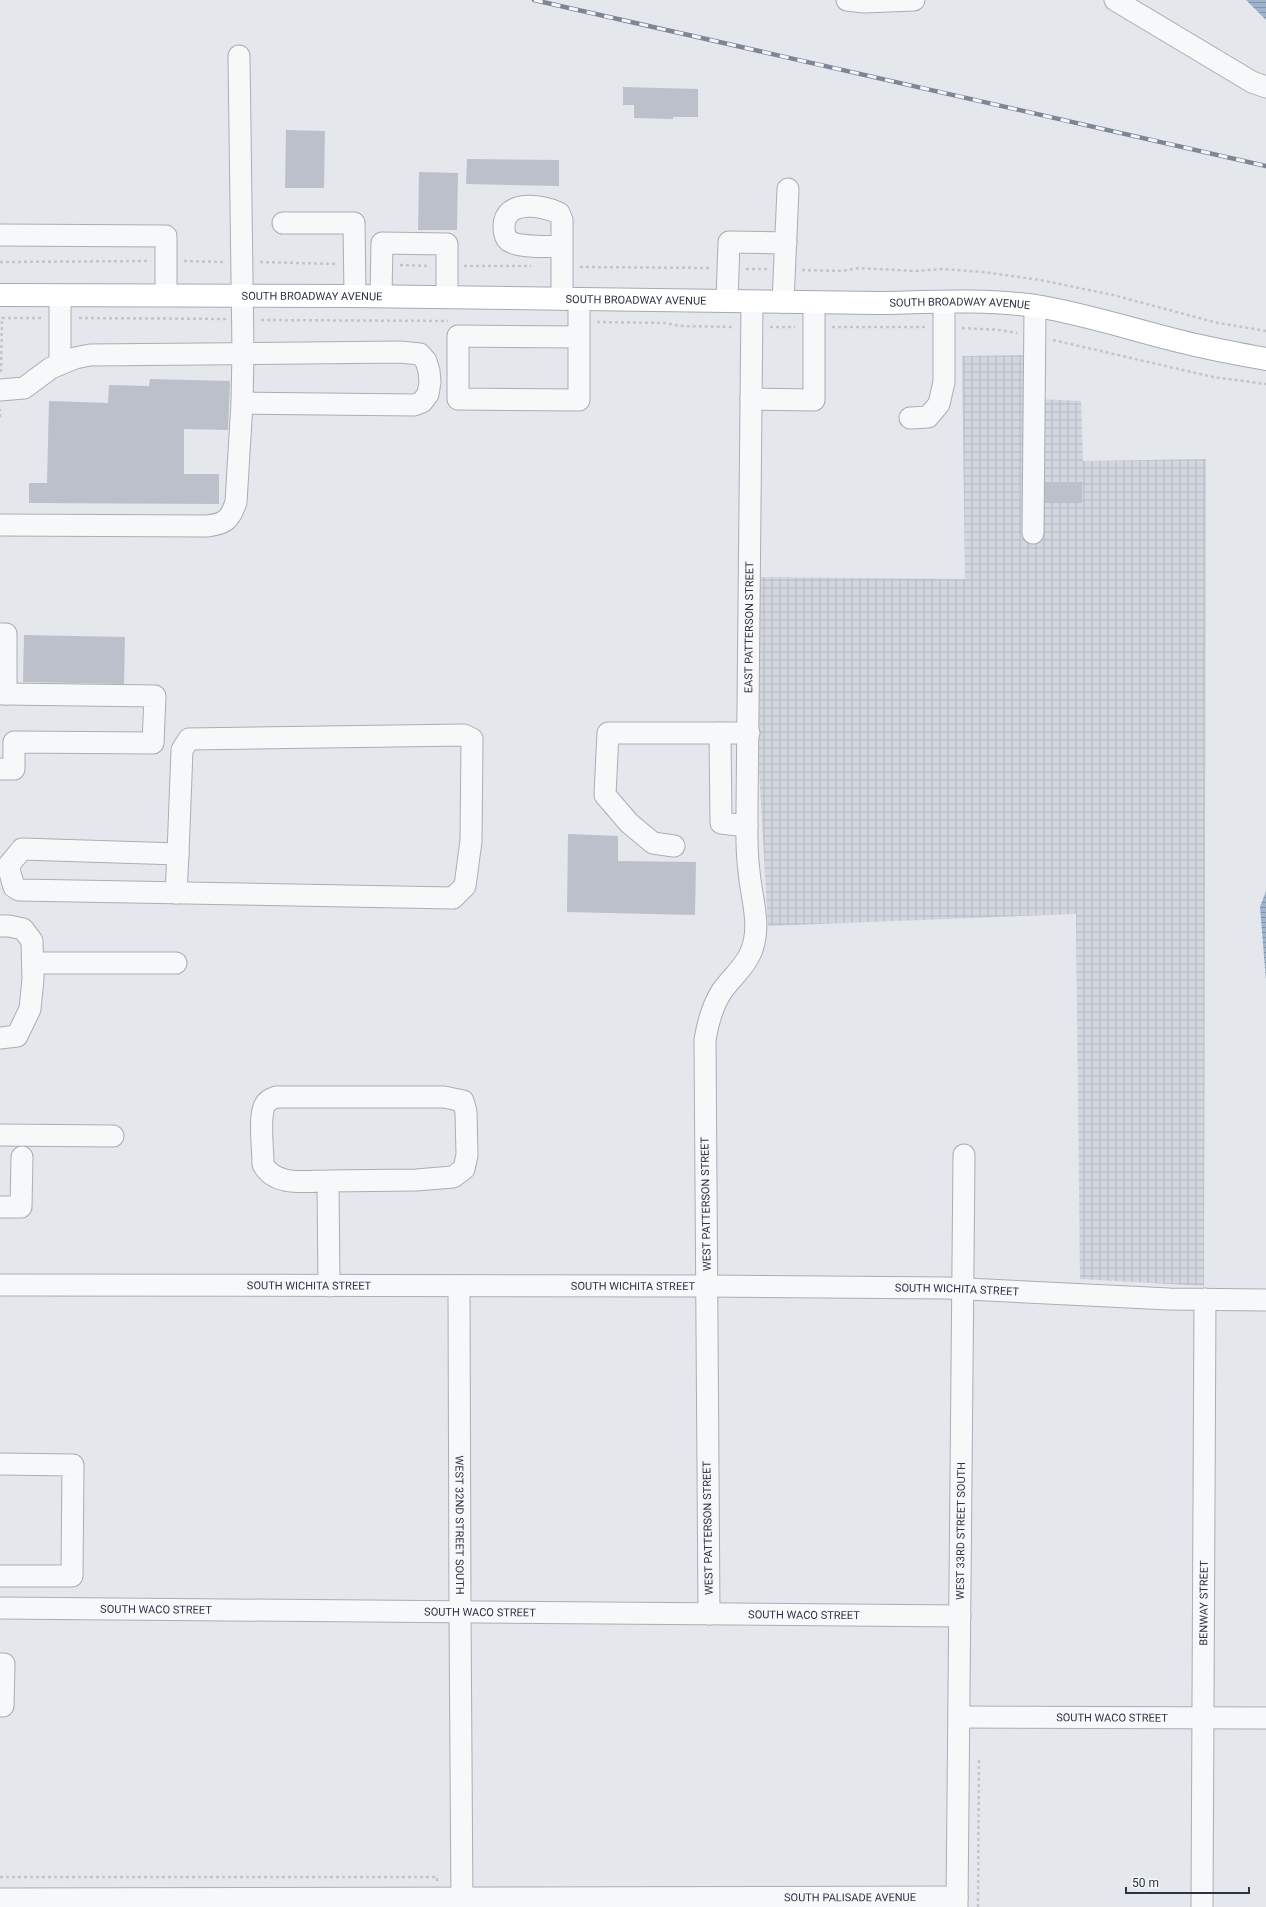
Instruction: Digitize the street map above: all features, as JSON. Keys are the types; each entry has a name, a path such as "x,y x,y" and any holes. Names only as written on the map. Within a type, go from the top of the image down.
{"main road":[{"name":"SOUTH BROADWAY AVENUE","path":"0,295 381,296 752,302 986,302 1034,306 1068,312 1201,347 1266,358"}],"street":[{"path":"847,0 864,2 914,0"},
{"path":"1115,0 1252,82 1266,87"},
{"path":"0,524 207,526 220,524 228,519 236,502 242,403 243,296 239,56"},
{"path":"783,302 788,189"},
{"path":"283,223 354,223 355,296"},
{"path":"0,235 166,236 166,295"},
{"path":"727,301 729,242 786,244"},
{"path":"381,296 382,243 447,244 448,297"},
{"path":"562,257 570,299 579,330 579,400 458,399 458,336 579,330"},
{"path":"60,295 60,364"},
{"name":"EAST PATTERSON STREET","path":"751,952 754,939 756,914 748,870 747,826 752,302"},
{"path":"751,399 814,400 814,302"},
{"path":"910,418 928,417 939,404 944,382 944,302"},
{"path":"1033,533 1034,306"},
{"path":"0,390 24,388 60,364 90,354 400,352 420,354 426,361 430,371 428,394 422,402 414,405 242,403"},
{"path":"0,634 6,634 3,694 155,696 153,743 14,742 14,769 0,769"},
{"path":"674,846 653,843 629,823 605,795 608,733 749,733"},
{"path":"720,733 721,823 747,826"},
{"path":"176,893 178,854 182,750 189,739 464,735 472,739 471,841 465,886 453,898 176,893 19,890 14,887 4,865 22,849 178,854"},
{"path":"0,926 23,929 32,941 33,963 30,1009 17,1036 0,1038"},
{"name":"WEST PATTERSON STREET","path":"709,1614 704,1040 715,1001 745,963 751,952"},
{"path":"33,963 176,963"},
{"path":"276,1097 444,1097 463,1101 468,1126 467,1155 464,1169 453,1177 416,1180 328,1181 279,1179 266,1170 264,1164 262,1114 264,1106 269,1100 276,1097"},
{"path":"0,1135 114,1136"},
{"name":"WEST 33RD STREET SOUTH","path":"957,1902 964,1155"},
{"path":"0,1207 22,1207 22,1157"},
{"path":"328,1181 329,1286"},
{"name":"SOUTH WICHITA STREET","path":"0,1285 707,1286 963,1288 1205,1299 1266,1300"},
{"name":"WEST 32ND STREET SOUTH","path":"459,1286 463,1902"},
{"name":"BENWAY STREET","path":"1202,1907 1205,1299"},
{"path":"0,1464 73,1465 72,1576 9,1576 9,1608"},
{"path":"67,1576 68,1609"},
{"name":"SOUTH WACO STREET","path":"9,1608 960,1616"},
{"path":"0,1664 4,1664 3,1706 0,1706"},
{"name":"SOUTH WACO STREET","path":"959,1717 1266,1718"},
{"name":"SOUTH PALISADE AVENUE","path":"0,1899 437,1898 463,1902 957,1902"}],"path":[{"path":"562,257 728,268 842,272 859,268 914,271 943,269 983,272 1040,280 1113,295 1218,323 1266,331"},
{"path":"0,262 166,261 355,264"},
{"path":"382,265 533,266"},
{"path":"0,416 2,318 453,321"},
{"path":"579,330 665,323 680,326 944,327 999,330 1081,345 1213,377 1266,384"},
{"path":"0,1877 437,1877 437,1898"}],"shaded area":[{"path":"1041,355 1040,399 1081,401 1083,461 1206,459 1204,1286 1080,1279 1076,914 768,926 759,770 759,577 965,579 962,356"}],"water":[{"path":"1246,0 1266,0 1266,20"},
{"path":"1266,891 1266,981 1260,907"}],"building":[{"path":"623,87 698,89 698,117 673,117 673,119 634,118 634,105 623,105"},
{"path":"286,130 325,131 324,188 285,188"},
{"path":"467,159 559,160 559,186 466,184"},
{"path":"419,172 458,173 457,230 418,230"},
{"path":"150,379 230,381 228,430 184,429 184,474 219,474 219,504 29,503 29,483 47,483 49,401 108,403 109,385 149,386"},
{"path":"1045,482 1082,482 1082,503 1045,503"},
{"path":"24,635 125,637 124,684 23,682"},
{"path":"568,834 618,836 618,861 696,862 695,915 567,912"}],"railway":[{"path":"534,0 1266,166"}]}
